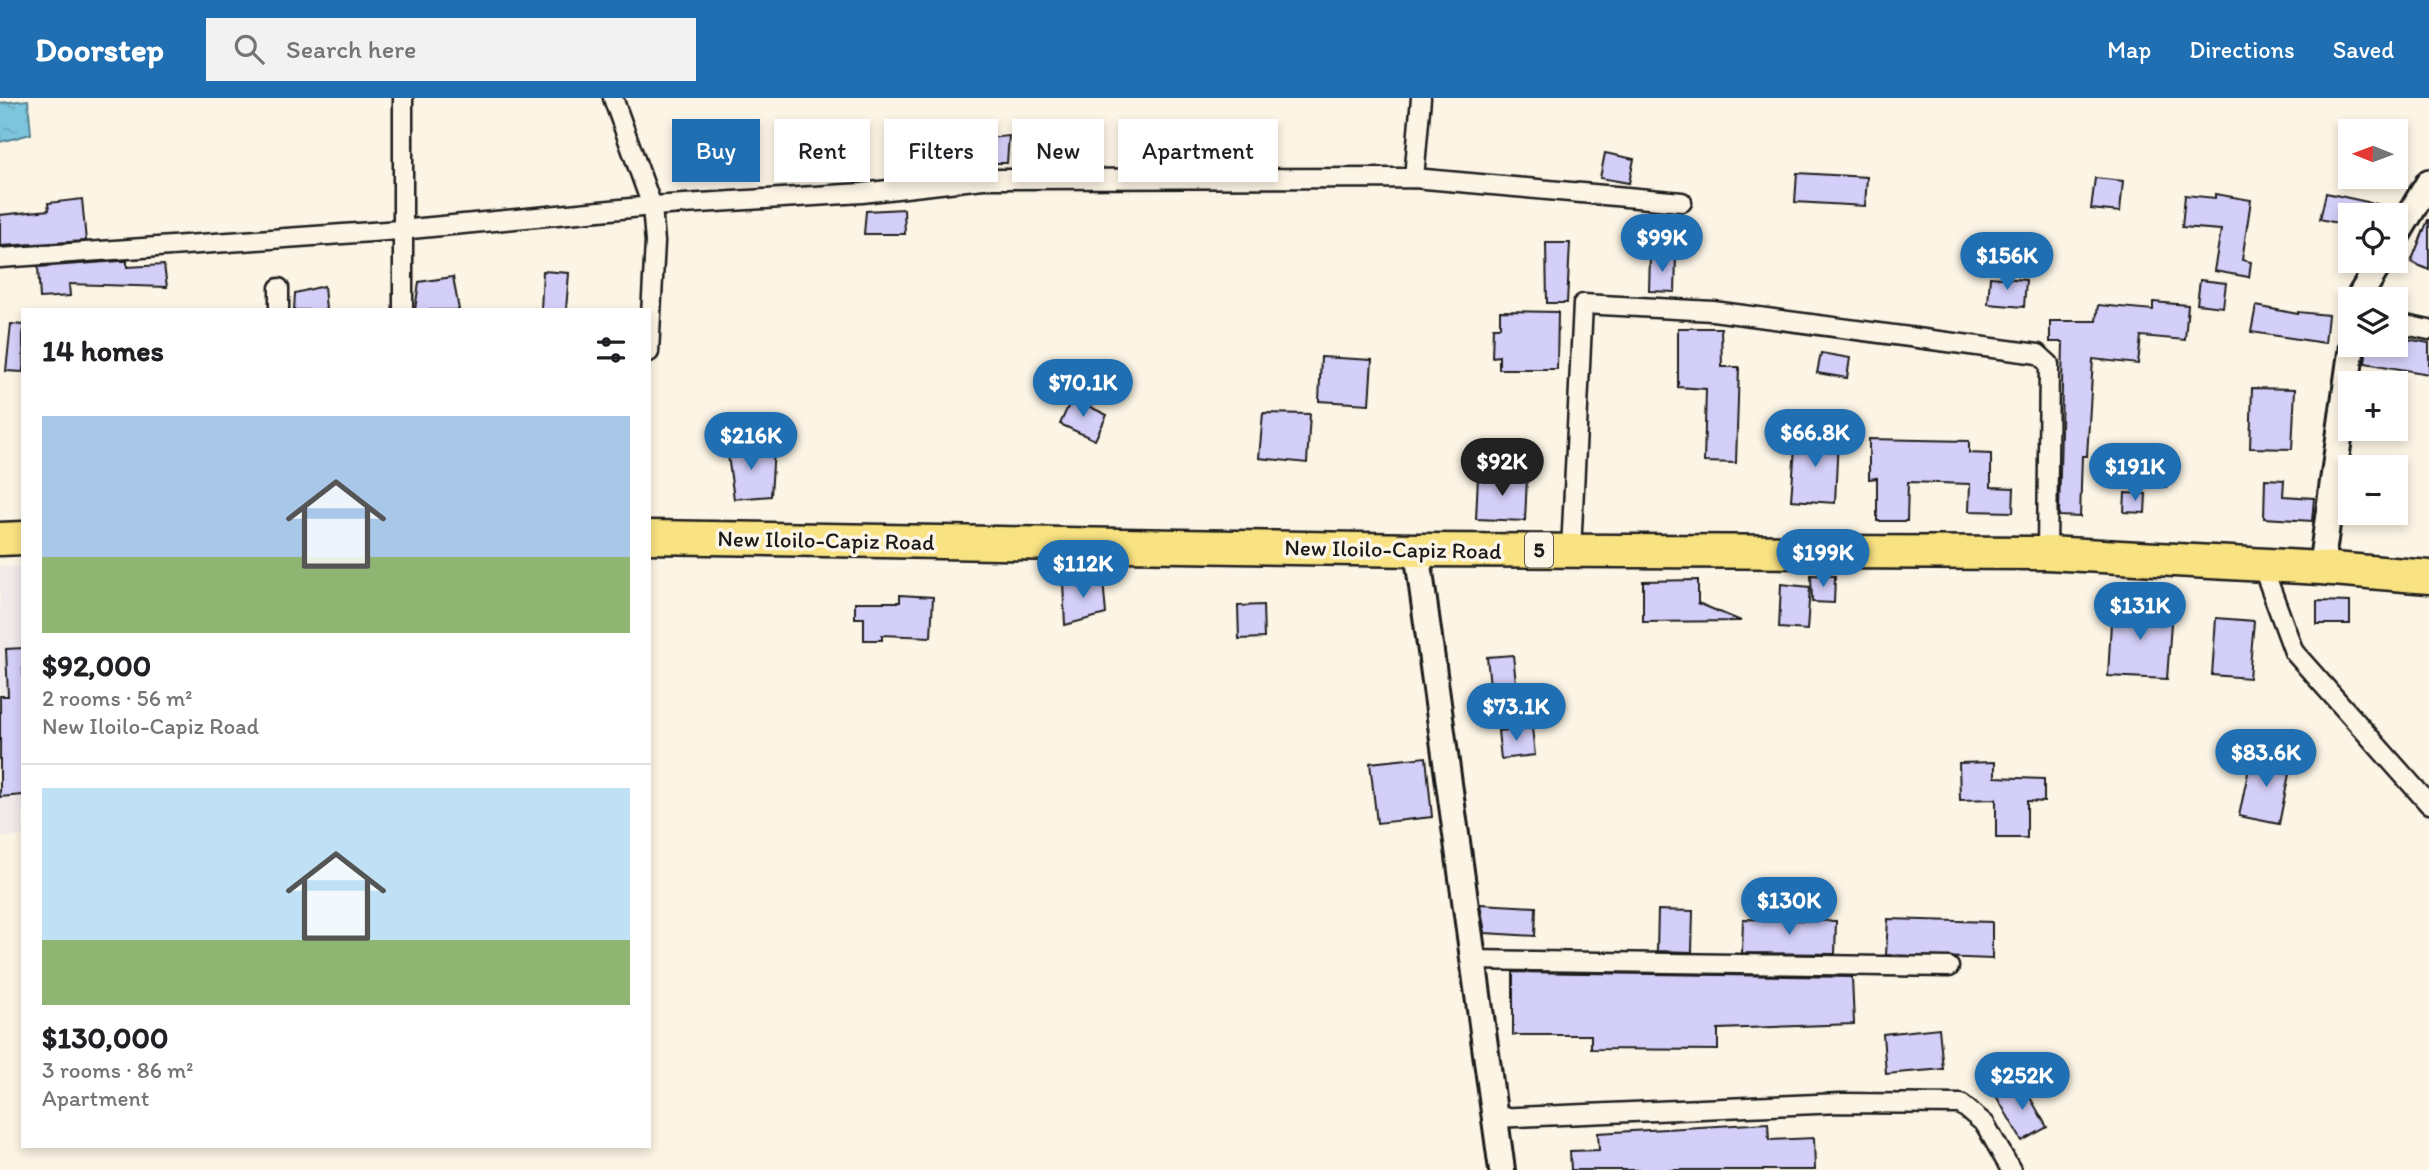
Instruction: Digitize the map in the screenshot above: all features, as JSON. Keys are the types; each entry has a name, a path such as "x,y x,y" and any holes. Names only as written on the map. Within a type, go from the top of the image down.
{"highway":[{"name":"New Iloilo-Capiz Road","path":"651,537 1417,550 2047,553 2321,568 2429,578"},
{"path":"0,539 21,538"}],"main road":[{"path":"2408,217 2429,182"},
{"path":"2321,568 2350,357"},
{"path":"1417,550 1503,1170"}],"street":[{"path":"403,98 400,230 403,308"},
{"path":"613,98 652,206 655,242 651,315"},
{"path":"1414,178 1421,98"},
{"path":"0,258 400,230 652,206 862,193 983,178 1414,178 1682,202"},
{"path":"279,288 279,308"},
{"path":"1571,551 1583,304 1713,311 2038,354 2049,364 2047,553"},
{"path":"2408,326 2429,330"},
{"path":"2262,565 2294,652 2429,804"},
{"path":"1472,960 1949,967"},
{"path":"1494,1118 1840,1102 1961,1104 1985,1124 2011,1170"}],"shaded area":[{"path":"0,566 21,567 21,836 0,837"}],"water":[{"path":"28,100 31,134 0,142 0,103"}],"building":[{"path":"1009,136 1007,163 998,163 998,137"},
{"path":"1605,153 1634,159 1629,183 1600,178"},
{"path":"1797,173 1867,177 1865,206 1795,202"},
{"path":"2095,178 2123,181 2120,212 2091,209"},
{"path":"2326,193 2372,203 2338,203 2338,223 2320,219"},
{"path":"2215,194 2251,200 2242,260 2251,262 2249,277 2214,271 2221,230 2182,227 2185,195 2215,198"},
{"path":"82,199 86,241 0,246 0,215 49,210 48,203"},
{"path":"904,209 905,234 864,234 866,211"},
{"path":"2429,220 2429,270 2411,262"},
{"path":"1546,243 1570,243 1567,303 1547,303"},
{"path":"1650,255 1676,256 1675,292 1649,291"},
{"path":"127,261 127,267 164,265 167,287 69,284 70,296 40,298 38,267"},
{"path":"543,271 569,273 566,308 541,308"},
{"path":"453,277 459,308 415,308 419,282"},
{"path":"1990,277 2026,280 2024,307 1988,304"},
{"path":"2200,280 2226,283 2223,307 2197,304"},
{"path":"324,286 326,308 294,308 295,293"},
{"path":"2153,302 2188,305 2185,340 2141,336 2138,364 2093,359 2087,456 2082,456 2080,517 2059,516 2063,342 2050,342 2050,321 2096,321 2098,305 2153,310"},
{"path":"2256,306 2298,314 2328,315 2325,343 2251,332"},
{"path":"1500,311 1558,312 1557,369 1499,369 1499,356 1492,357 1493,327 1500,327"},
{"path":"11,324 21,325 21,372 6,371"},
{"path":"1678,328 1721,328 1722,367 1739,367 1736,463 1704,462 1706,389 1678,387"},
{"path":"2408,339 2429,343 2429,374 2365,363 2366,357 2408,357"},
{"path":"1821,353 1850,358 1847,378 1817,373"},
{"path":"1321,357 1372,360 1369,404 1319,401"},
{"path":"2252,388 2295,389 2292,449 2250,448"},
{"path":"1072,398 1107,415 1095,440 1060,424"},
{"path":"1263,413 1310,414 1307,463 1259,458"},
{"path":"1796,435 1838,436 1835,503 1791,500"},
{"path":"1869,439 1969,441 1969,453 1991,454 1991,487 2014,488 2013,512 1969,511 1970,484 1908,482 1907,521 1877,521 1877,478 1869,479"},
{"path":"727,448 774,448 771,496 734,499"},
{"path":"2148,460 2168,461 2167,487 2147,486"},
{"path":"1478,476 1527,477 1525,521 1476,519"},
{"path":"2265,479 2284,480 2283,496 2314,498 2312,521 2264,518"},
{"path":"2125,493 2146,494 2145,513 2124,512"},
{"path":"1811,575 1835,576 1834,603 1812,602"},
{"path":"1103,580 1106,614 1065,625 1063,582"},
{"path":"1698,580 1698,603 1741,621 1643,622 1643,581"},
{"path":"1781,584 1810,587 1807,630 1779,628"},
{"path":"900,595 933,597 931,637 882,635 882,640 864,640 864,618 855,618 855,602 900,602"},
{"path":"2317,601 2350,602 2350,624 2317,624"},
{"path":"1263,605 1264,638 1239,639 1238,606"},
{"path":"2112,605 2172,609 2167,679 2108,676"},
{"path":"2216,618 2254,621 2249,678 2212,675"},
{"path":"21,648 21,795 0,797 0,696 8,696 6,649"},
{"path":"1513,655 1517,692 1491,695 1487,657"},
{"path":"1532,728 1535,755 1501,759 1498,731"},
{"path":"2268,754 2292,759 2279,824 2239,816 2251,758 2267,761"},
{"path":"1426,757 1432,817 1377,823 1370,763"},
{"path":"1995,762 1995,777 2044,779 2044,802 2027,801 2027,838 1996,838 1996,799 1960,800 1959,763"},
{"path":"1480,904 1536,907 1535,936 1485,933"},
{"path":"1658,910 1693,911 1692,952 1657,951"},
{"path":"1743,919 1836,921 1835,954 1742,953"},
{"path":"1888,919 1992,922 1992,959 1886,955"},
{"path":"1513,972 1852,977 1854,1024 1718,1029 1718,1050 1591,1049 1591,1035 1513,1035"},
{"path":"1939,1028 1943,1069 1886,1074 1883,1034"},
{"path":"2021,1082 2047,1127 2022,1141 1996,1096"},
{"path":"1768,1123 1769,1140 1814,1138 1815,1170 1571,1170 1570,1151 1599,1150 1598,1133"}]}
